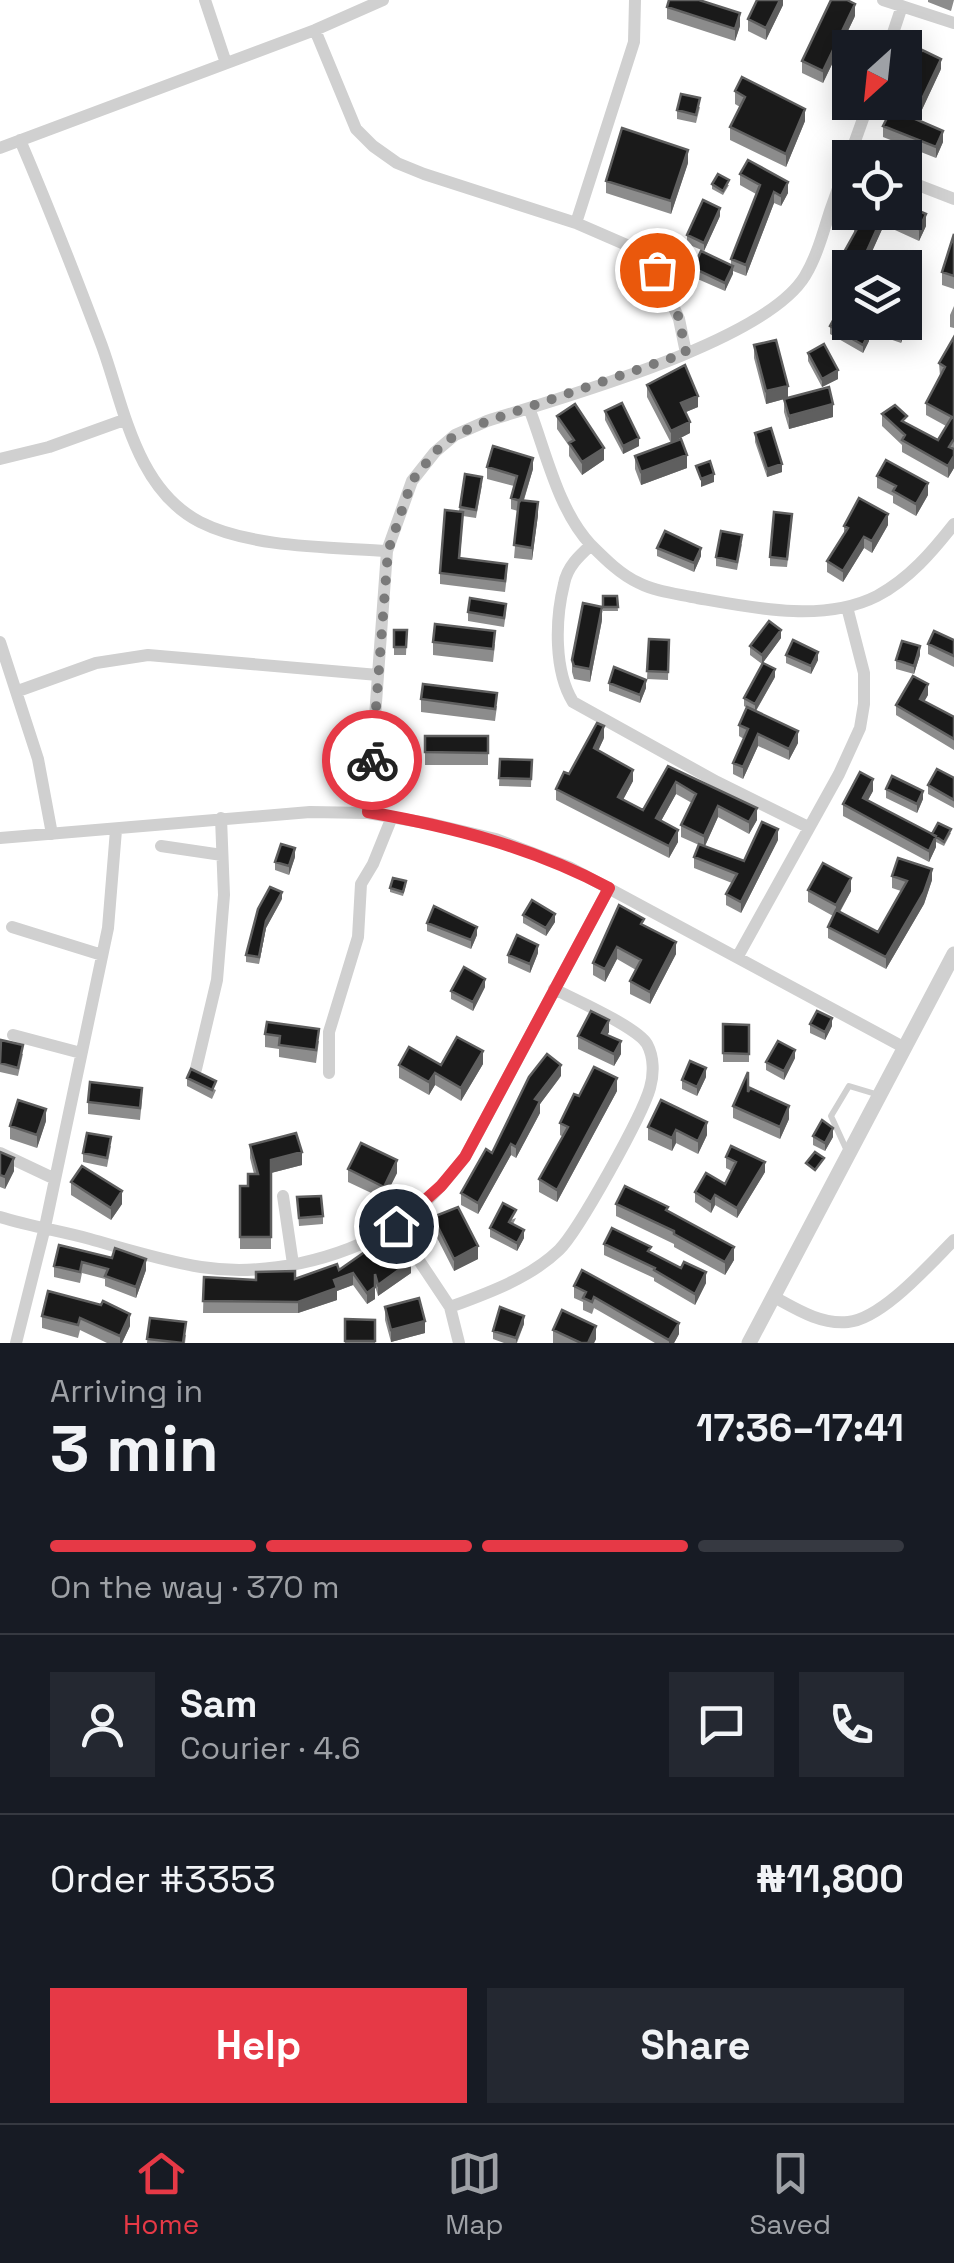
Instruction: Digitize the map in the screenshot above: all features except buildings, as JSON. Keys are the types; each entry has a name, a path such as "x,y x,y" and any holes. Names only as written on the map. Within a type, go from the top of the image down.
{"street":[{"path":"205,0 226,63"},
{"path":"0,148 315,30 383,0"},
{"path":"576,224 634,42 635,0"},
{"path":"883,0 954,23"},
{"path":"894,30 902,6"},
{"path":"315,30 356,129 373,146 424,174 576,224 629,246 657,270 679,318 686,353"},
{"path":"20,140 103,348 124,420 148,469 170,500 196,520 228,534 388,551"},
{"path":"922,187 954,199"},
{"path":"368,812 388,551 412,481 435,452 455,435 686,353 758,320 804,278 832,206"},
{"path":"529,408 568,508 590,545 640,584 674,594 798,611 847,607 876,597 899,582 928,558 954,524"},
{"path":"0,459 49,447 124,420"},
{"path":"590,545 573,563 564,582 560,668 563,685 573,702 808,827"},
{"path":"738,956 839,774 860,728 864,673 847,607"},
{"path":"0,642 38,759 52,834"},
{"path":"18,691 96,662 148,655 378,675"},
{"path":"0,838 221,818 368,812 496,839 569,867 905,1048"},
{"path":"329,1072 328,1032 358,936 361,884 374,864 392,817"},
{"path":"196,1069 217,980 224,896 221,818"},
{"path":"16,1343 45,1227 108,928 116,830"},
{"path":"161,846 222,855"},
{"path":"0,1217 201,1267 239,1270 292,1264 354,1246 396,1226 441,1186 465,1157 609,888"},
{"path":"12,927 102,955"},
{"path":"749,1343 954,954"},
{"path":"450,1308 527,1274 558,1252 589,1206 650,1089 652,1055 644,1038 554,989"},
{"path":"12,1035 81,1053"},
{"path":"0,1154 55,1179"},
{"path":"283,1196 292,1264"},
{"path":"396,1226 450,1308 459,1343"},
{"path":"774,1296 805,1314 850,1322 875,1312 954,1240"}],"lane":[{"path":"849,1155 831,1116 849,1086 880,1095"}],"way so far":[{"path":"372,760 388,551 412,481 435,452 455,435 686,353 679,318 657,270"}],"route":[{"path":"372,760 368,812 496,839 569,867 609,888 465,1157 441,1186 396,1226"}]}
